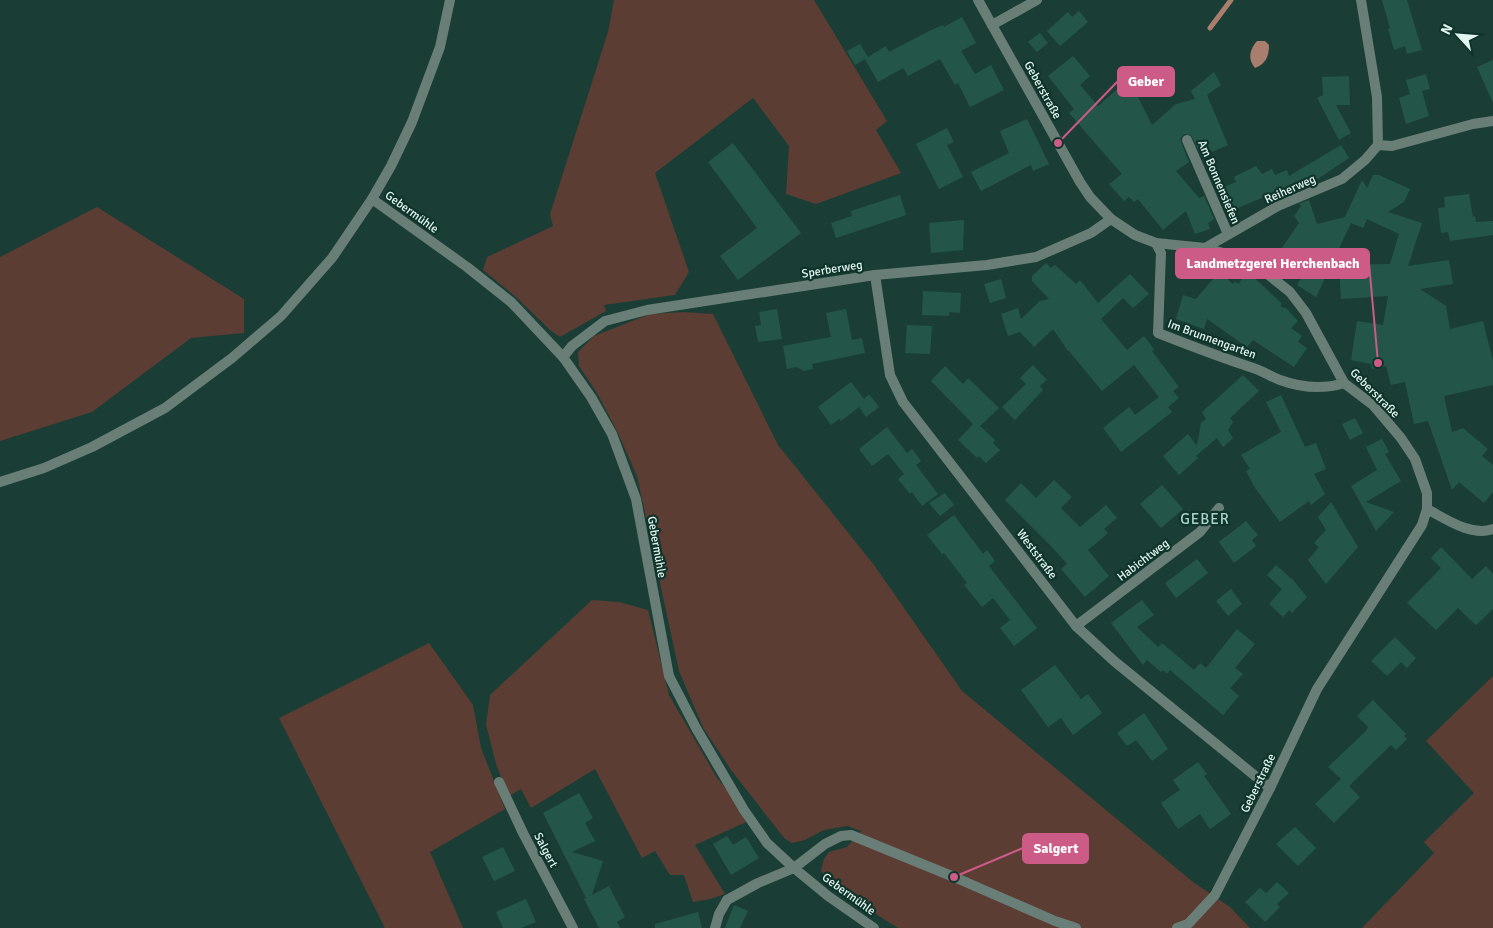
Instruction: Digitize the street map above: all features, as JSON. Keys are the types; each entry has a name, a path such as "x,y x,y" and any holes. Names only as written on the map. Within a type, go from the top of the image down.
{"street":[{"path":"0,482 44,468 92,448 165,408 232,358 281,316 332,258 372,199 412,122 440,47 450,0"},
{"name":"Geberstraße","path":"978,0 1090,197 1111,219 1136,235 1156,243 1204,248 1244,259 1265,272 1290,292 1306,313 1344,383 1373,405 1415,458 1427,493 1427,509 1422,525 1317,689 1270,788 1215,895 1188,924 1177,928"},
{"path":"992,25 1038,0"},
{"path":"1361,0 1378,98 1378,145 1392,146 1473,124 1493,121"},
{"name":"Am Bonnensiefen","path":"1188,140 1228,234"},
{"name":"Reiherweg","path":"1204,248 1278,206 1342,179 1361,165 1378,145"},
{"name":"Gebermühle","path":"372,199 467,267 511,302 562,357 591,396 612,434 636,499 669,676 696,728 744,810 767,843 828,896 874,928"},
{"name":"Sperberweg","path":"562,357 572,346 606,321 647,310 875,275 987,266 1036,257 1091,233 1111,219"},
{"name":"Im Brunnengarten","path":"1156,243 1161,252 1158,333 1304,387 1319,388 1344,383"},
{"name":"Weststraße","path":"875,275 890,374 902,402 1076,626 1114,662 1270,788"},
{"name":"Habichtweg","path":"1076,626 1200,532 1220,508"},
{"path":"1427,509 1468,528 1486,531 1493,528"},
{"name":"Salgert","path":"499,782 522,833 573,928"},
{"path":"715,928 719,914 727,900 758,883 794,868 825,844 841,836 851,835 1055,921 1076,928"}],"shaded area":[{"path":"614,0 814,0 887,121 876,130 901,173 816,204 786,194 789,146 753,98 655,173 689,272 675,295 604,305 606,311 560,337 483,270 487,257 553,226 550,214 608,32"},
{"path":"1257,41 1265,41 1269,45 1269,49 1264,62 1255,68 1250,54"},
{"path":"97,207 244,299 244,333 191,338 92,412 0,441 0,257"},
{"path":"683,312 713,314 778,445 874,565 962,691 1193,882 1230,907 1250,928 898,928 825,882 821,870 824,859 829,852 847,847 861,831 847,826 824,830 805,840 792,843 784,838 731,770 704,729 692,702 679,671 637,476 617,431 597,393 579,366 578,352 594,336 650,314"},
{"path":"592,600 619,602 648,610 669,695 717,778 753,819 695,845 725,894 693,902 684,875 670,875 655,851 642,858 595,769 531,808 521,789 509,796 497,767 486,725 490,695"},
{"path":"429,643 473,705 481,748 505,809 430,852 463,928 385,928 279,718"},
{"path":"1493,676 1493,928 1362,928 1434,853 1424,842 1474,793 1426,741"}],"building":[{"path":"1382,0 1407,0 1422,50 1407,54 1405,46 1394,50"},
{"path":"1079,11 1088,22 1060,46 1047,31 1068,12 1072,17"},
{"path":"962,17 976,43 961,51 975,74 991,65 1004,90 970,107 958,83 955,85 940,59 908,76 903,68 878,82 865,59 855,65 847,51 860,44 868,57 886,46 889,52 929,31 943,25 944,27"},
{"path":"1040,33 1048,43 1037,52 1028,42"},
{"path":"1073,56 1090,76 1080,85 1098,106 1129,79 1152,125 1176,104 1195,99 1191,91 1214,72 1221,85 1207,95 1228,145 1212,152 1210,149 1201,155 1191,135 1184,134 1180,139 1189,162 1176,171 1199,198 1204,196 1214,219 1208,223 1210,229 1195,234 1186,211 1163,230 1138,199 1134,202 1129,197 1124,201 1109,184 1122,174 1069,113 1074,109 1048,76"},
{"path":"1493,60 1493,103 1477,67"},
{"path":"1426,74 1430,89 1422,91 1429,116 1406,124 1399,98 1410,94 1406,80"},
{"path":"1349,76 1350,105 1336,105 1351,133 1339,140 1317,98 1323,95 1322,77"},
{"path":"1027,119 1049,164 1033,171 1031,165 981,191 971,172 1009,153 1000,131"},
{"path":"947,128 954,142 947,145 963,177 939,189 916,144"},
{"path":"733,143 801,233 738,280 720,256 757,228 708,162"},
{"path":"1341,145 1349,158 1304,188 1285,195 1279,191 1226,213 1216,190 1236,182 1234,177 1256,166 1262,174 1272,169 1275,175 1287,170 1289,176"},
{"path":"1373,175 1379,175 1410,189 1404,202 1388,212 1422,223 1408,266 1449,260 1453,284 1420,289 1446,306 1450,329 1483,321 1493,361 1493,385 1444,396 1452,432 1463,428 1488,449 1482,456 1493,465 1493,492 1484,503 1459,482 1452,490 1428,421 1414,424 1405,382 1391,385 1386,366 1372,369 1371,364 1351,360 1357,321 1383,325 1388,296 1341,299 1339,265 1390,264 1399,234 1367,219 1363,228 1351,223 1316,297 1297,285 1307,269 1281,249 1299,223 1294,216 1301,206 1299,204 1309,200 1317,224 1345,217 1362,180 1367,188"},
{"path":"1469,194 1473,217 1475,216 1476,222 1493,221 1493,235 1450,241 1448,232 1441,233 1438,208 1445,207 1444,197"},
{"path":"900,195 906,215 836,238 831,223 852,216 851,211"},
{"path":"964,220 963,250 931,253 929,223"},
{"path":"1046,263 1051,268 1055,265 1076,284 1080,280 1098,303 1130,274 1149,294 1133,308 1123,298 1101,319 1127,350 1144,336 1154,349 1152,351 1179,387 1173,391 1179,398 1168,407 1172,412 1121,452 1103,428 1129,407 1135,415 1159,397 1134,365 1102,391 1068,351 1053,329 1034,347 1020,332 1008,336 1001,314 1018,308 1021,319 1040,301 1049,299 1032,281 1032,276"},
{"path":"1219,272 1233,284 1235,281 1238,284 1248,272 1281,303 1281,307 1286,308 1298,321 1291,328 1302,336 1298,342 1307,348 1294,367 1253,340 1247,347 1207,319 1204,329 1176,319 1183,295 1196,299"},
{"path":"1001,279 1006,298 990,303 984,284"},
{"path":"923,291 961,293 960,313 949,312 949,316 922,315"},
{"path":"777,309 782,339 758,342 755,326 761,325 759,312"},
{"path":"846,309 852,340 862,338 865,353 812,364 813,369 804,371 796,367 787,369 783,346 831,337 826,313"},
{"path":"907,325 932,326 930,354 905,353"},
{"path":"1033,365 1047,380 1040,386 1043,390 1015,420 1002,407 1026,384 1020,378"},
{"path":"945,366 963,384 968,378 999,408 980,426 995,440 993,443 1000,450 986,463 979,456 977,458 958,440 973,424 931,381"},
{"path":"1243,375 1259,391 1230,418 1233,422 1228,430 1233,438 1223,447 1217,438 1196,456 1198,458 1179,475 1163,456 1188,434 1197,446 1201,423 1206,419 1202,412"},
{"path":"851,382 864,399 869,394 879,407 866,417 859,407 841,421 839,419 831,425 818,407"},
{"path":"1281,395 1305,447 1316,443 1326,469 1314,474 1325,494 1311,505 1309,501 1280,522 1255,488 1246,471 1250,469 1241,455 1281,432 1266,402"},
{"path":"1355,418 1363,433 1350,440 1342,424"},
{"path":"887,427 907,453 912,449 921,461 916,465 938,494 922,506 912,492 910,494 898,479 904,474 888,454 872,466 859,449"},
{"path":"1382,439 1389,452 1385,454 1401,481 1366,502 1394,512 1376,531 1351,486 1377,470 1366,447"},
{"path":"1054,480 1072,497 1061,508 1080,527 1106,505 1117,518 1104,529 1108,533 1088,550 1109,576 1085,597 1061,569 1067,564 1005,500 1021,483 1036,498"},
{"path":"1162,485 1183,509 1161,528 1140,504"},
{"path":"945,493 954,505 940,516 929,503"},
{"path":"1331,502 1358,547 1326,584 1308,560 1319,547 1314,543 1326,530 1318,517"},
{"path":"954,515 983,554 987,550 995,561 989,566 1037,628 1014,646 1000,628 1010,620 993,598 982,607 964,585 967,583 944,553 942,554 927,535"},
{"path":"1246,521 1258,535 1252,540 1256,546 1234,563 1219,542"},
{"path":"1441,547 1472,579 1486,566 1493,574 1493,609 1476,625 1458,608 1436,630 1407,603 1441,568 1431,558"},
{"path":"1197,559 1208,573 1176,598 1165,583"},
{"path":"1276,565 1294,581 1307,597 1292,613 1289,610 1283,617 1269,604 1282,589 1267,575"},
{"path":"1231,589 1242,604 1228,616 1216,601"},
{"path":"1142,600 1154,615 1137,627 1158,647 1162,643 1194,670 1200,663 1206,668 1237,629 1255,644 1235,668 1243,674 1230,688 1239,696 1223,715 1170,670 1167,674 1163,670 1161,672 1147,660 1143,665 1111,623"},
{"path":"1395,637 1416,658 1407,668 1401,662 1387,676 1371,661"},
{"path":"1055,665 1081,699 1088,694 1102,713 1073,735 1061,718 1048,727 1021,690"},
{"path":"1373,700 1406,734 1404,736 1407,739 1396,750 1391,745 1349,786 1360,797 1334,823 1315,804 1341,779 1328,767 1366,731 1368,727 1357,716"},
{"path":"1144,713 1168,749 1152,761 1136,740 1127,746 1117,733"},
{"path":"1198,762 1207,774 1204,776 1231,814 1210,829 1200,814 1178,829 1161,803 1180,790 1173,780"},
{"path":"579,793 593,818 585,823 595,841 572,852 603,861 592,895 609,886 625,917 617,922 620,928 599,928 543,813"},
{"path":"1295,827 1316,848 1298,866 1276,844"},
{"path":"727,836 733,845 746,837 759,858 731,875 713,844"},
{"path":"503,847 515,871 494,881 482,857"},
{"path":"1277,882 1289,893 1277,904 1280,907 1265,922 1245,902 1260,888 1266,893"},
{"path":"526,899 536,922 521,928 503,928 496,912"},
{"path":"734,905 748,911 740,928 725,928"},
{"path":"698,912 702,928 655,928 655,924"}],"waterway":[{"path":"1210,28 1231,0"}],"place":[{"name":"Geber","path":"1058,143"},
{"name":"Landmetzgerei Herchenbach","path":"1378,363"},
{"name":"Salgert","path":"954,877"}],"district":[{"name":"GEBER","path":"1205,519"}]}
